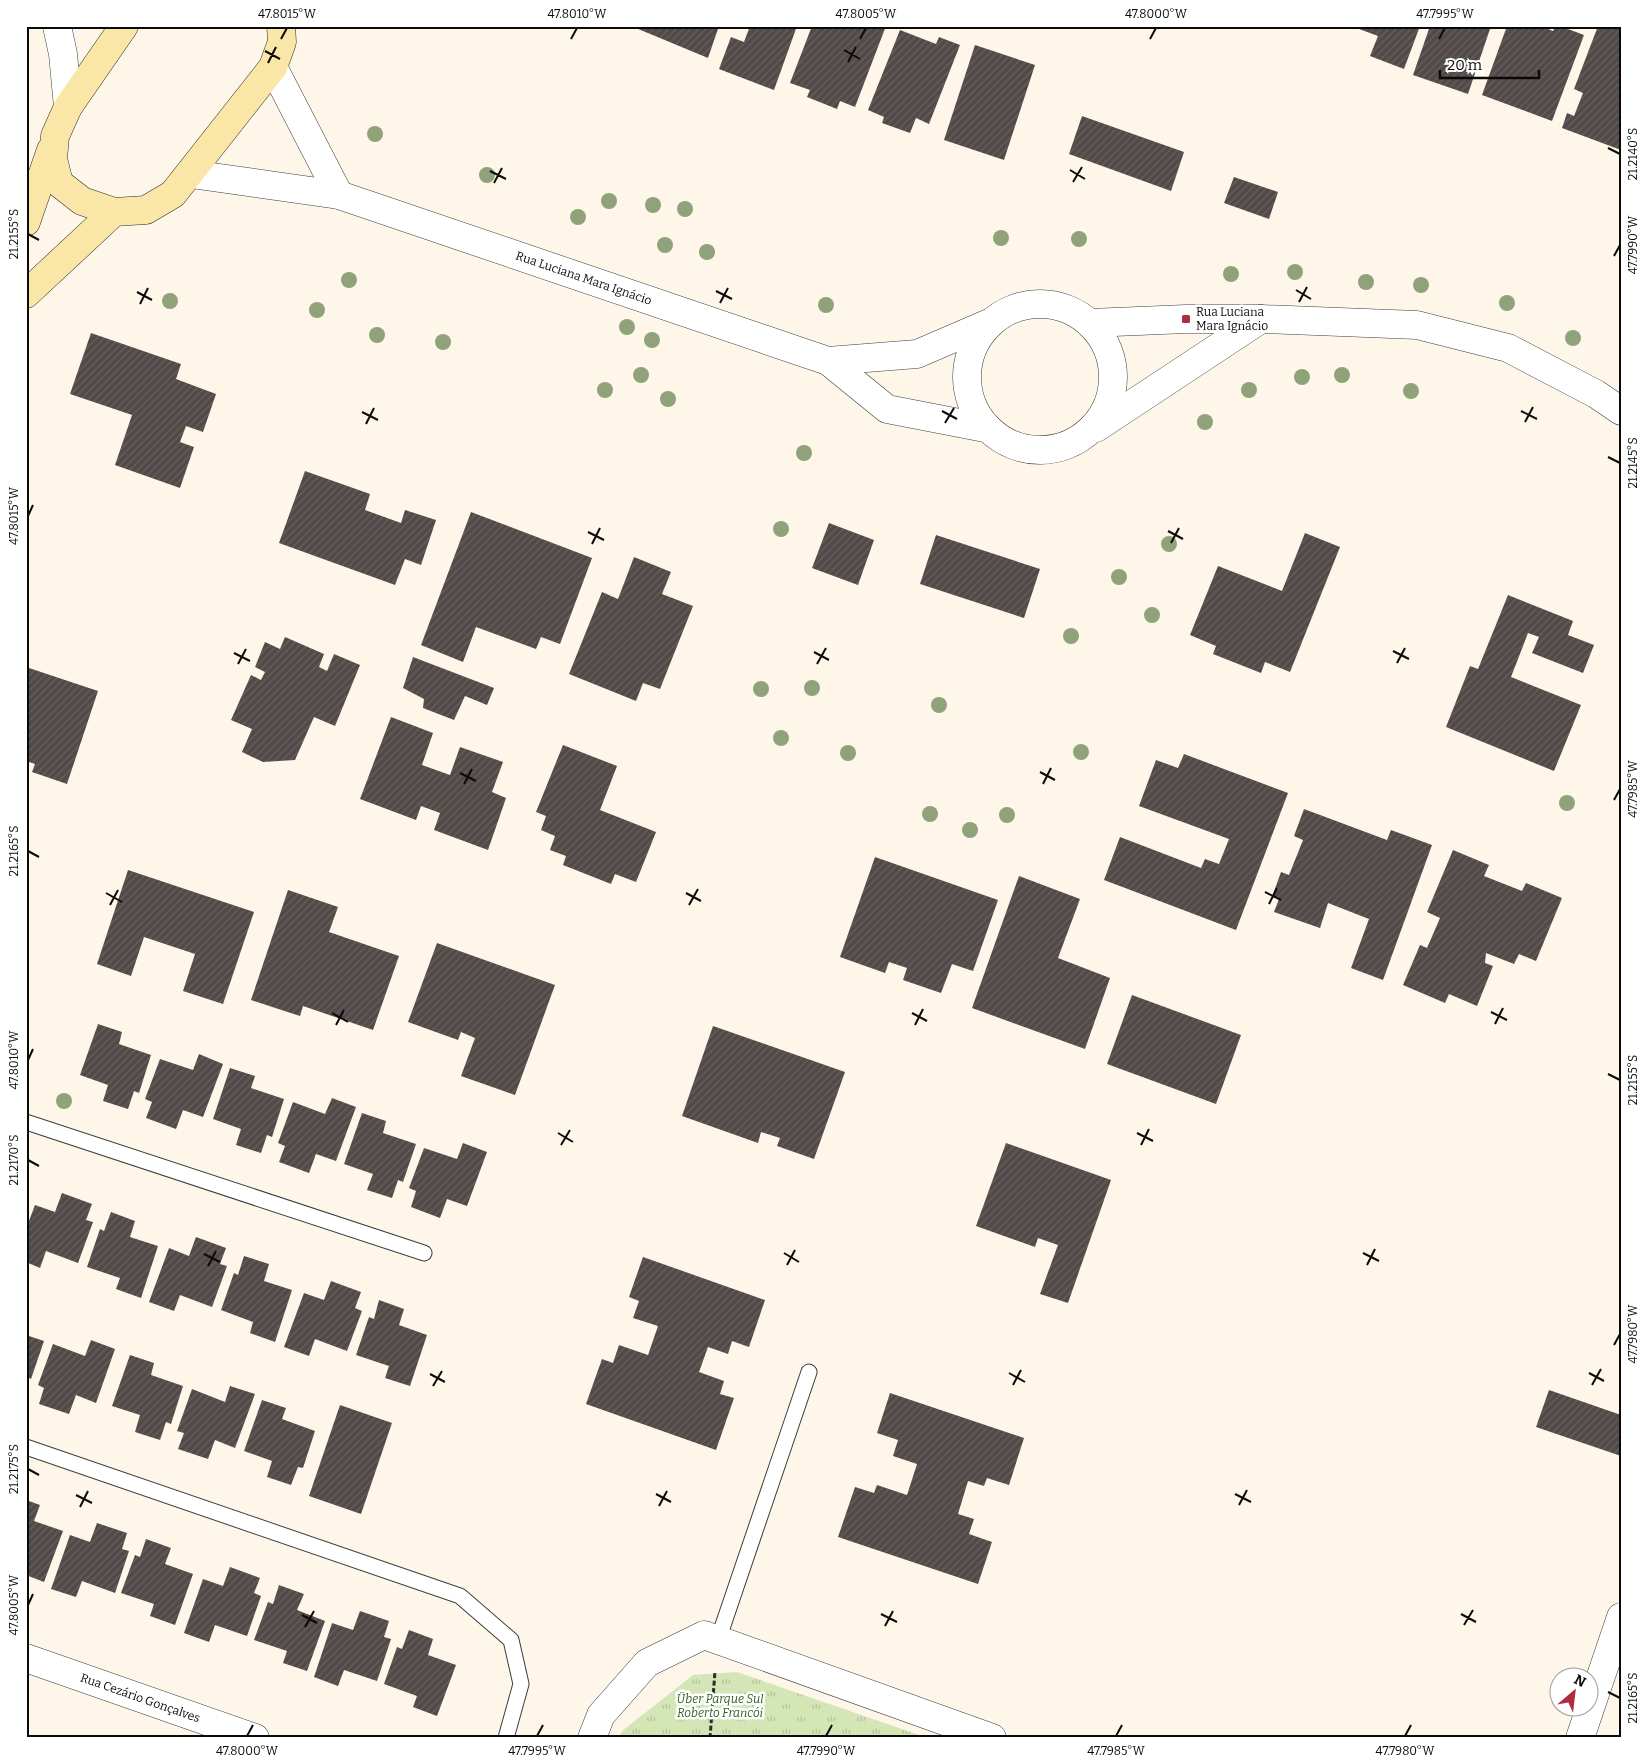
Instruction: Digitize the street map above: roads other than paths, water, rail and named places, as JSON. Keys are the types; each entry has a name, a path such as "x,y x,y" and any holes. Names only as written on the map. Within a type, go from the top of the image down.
{"street":[{"path":"57,26 63,54 68,107"},
{"path":"26,222 68,107 124,26"},
{"path":"56,136 53,159 59,183 82,202 114,212 146,210 173,194 191,174 273,68 282,42 281,26"},
{"path":"273,68 339,195"},
{"name":"Rua Luciana Mara Ignácio","path":"191,174 339,195 828,361 887,409 985,428"},
{"path":"26,294 114,212"},
{"path":"1089,432 1104,414 1112,390 1112,366 1105,342 1090,323 1070,310 1047,304 1023,305 995,321 972,346 966,366 966,388 973,410 985,428 993,435 1024,449 1046,450 1068,446 1261,319"},
{"path":"1090,323 1186,319 1261,319 1417,326 1508,348 1596,394 1621,411"},
{"name":"Rua Luciana Mara Ignácio","path":"828,361 917,354 995,321"},
{"path":"1580,1738 1621,1617"},
{"path":"592,1738 601,1715 647,1663 704,1635 992,1738"},
{"name":"Rua Cezário Gonçalves","path":"26,1658 255,1738"}],"lane":[{"path":"26,1122 424,1253"},
{"path":"718,1640 809,1372"},
{"path":"26,1447 460,1596 511,1640 521,1684 506,1738"}],"place":[{"name":"Rua Luciana Mara Ignácio","path":"1186,319"}],"park label":[{"name":"Über Parque Sul Roberto Francói","path":"720,1706"}]}
